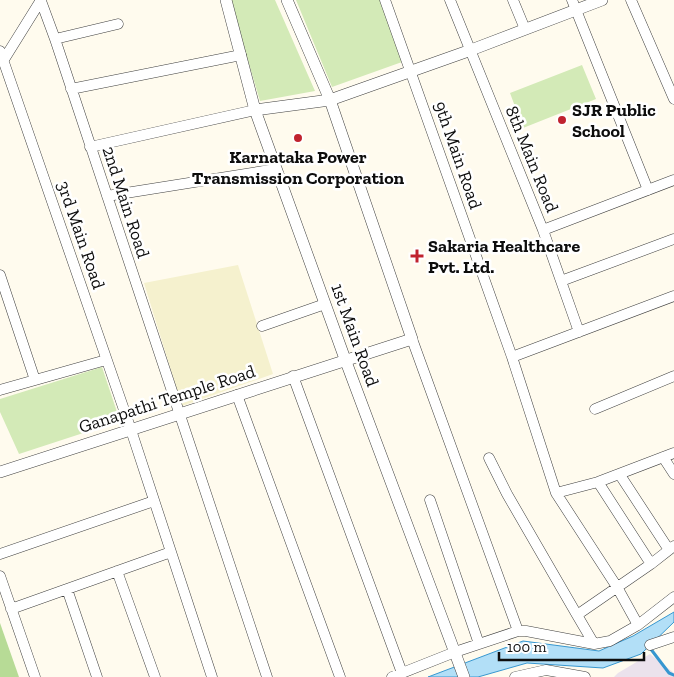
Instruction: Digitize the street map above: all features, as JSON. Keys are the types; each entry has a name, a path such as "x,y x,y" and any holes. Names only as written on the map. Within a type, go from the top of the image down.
{"street":[{"name":"1st Main Road","path":"226,0 255,110 345,359 464,677"},
{"path":"287,0 330,100 412,339 518,631"},
{"name":"9th Main Road","path":"385,0 512,357 556,493 617,587 638,625"},
{"name":"8th Main Road","path":"450,0 543,230 580,332"},
{"path":"513,0 525,29"},
{"path":"90,147 255,110 330,100 525,29 574,5 602,0"},
{"path":"631,0 674,99"},
{"path":"2,56 41,1"},
{"name":"2nd Main Road","path":"41,1 266,677"},
{"path":"574,5 648,190"},
{"path":"55,39 118,24"},
{"path":"71,89 241,55"},
{"name":"3rd Main Road","path":"2,56 131,430 212,677"},
{"path":"107,196 276,169"},
{"path":"543,230 674,180"},
{"path":"561,282 674,239"},
{"path":"0,275 35,380"},
{"path":"512,357 674,296"},
{"path":"262,326 325,304"},
{"name":"Ganapathi Temple Road","path":"0,472 345,359 412,339"},
{"path":"0,390 106,360"},
{"path":"294,376 402,673"},
{"path":"596,409 674,376"},
{"path":"237,394 340,677"},
{"path":"556,493 620,475 674,453"},
{"path":"664,457 674,474"},
{"path":"488,458 594,644"},
{"path":"577,615 672,548 620,475"},
{"path":"598,482 651,564"},
{"path":"430,500 479,644"},
{"path":"0,554 154,501"},
{"path":"11,608 171,552"},
{"path":"117,571 155,677"},
{"path":"0,576 35,677"},
{"path":"67,589 97,677"},
{"path":"392,677 456,652 518,631 594,644 610,642 638,625 674,596"},
{"path":"650,645 674,637"},
{"path":"515,677 547,673 585,677"}],"shaded area":[{"path":"238,265 273,374 182,406 144,283"},
{"path":"650,654 674,673 674,677 614,677 618,673"}],"green space":[{"path":"230,0 275,0 315,91 260,101"},
{"path":"296,0 380,0 402,62 332,87"},
{"path":"582,65 596,99 523,128 510,93"},
{"path":"102,367 120,421 19,454 0,412 0,399"},
{"path":"0,623 19,677 0,677"}],"water":[{"path":"674,612 674,622 641,654 603,668 527,663 478,677 428,677 523,641 599,651 633,636"}],"waterway":[{"path":"650,648 669,673 674,675"}],"place":[{"name":"SJR Public School","path":"562,120"},
{"name":"Karnataka Power Transmission Corporation","path":"298,138"},
{"name":"Sakaria Healthcare Pvt. Ltd.","path":"417,256"}]}
